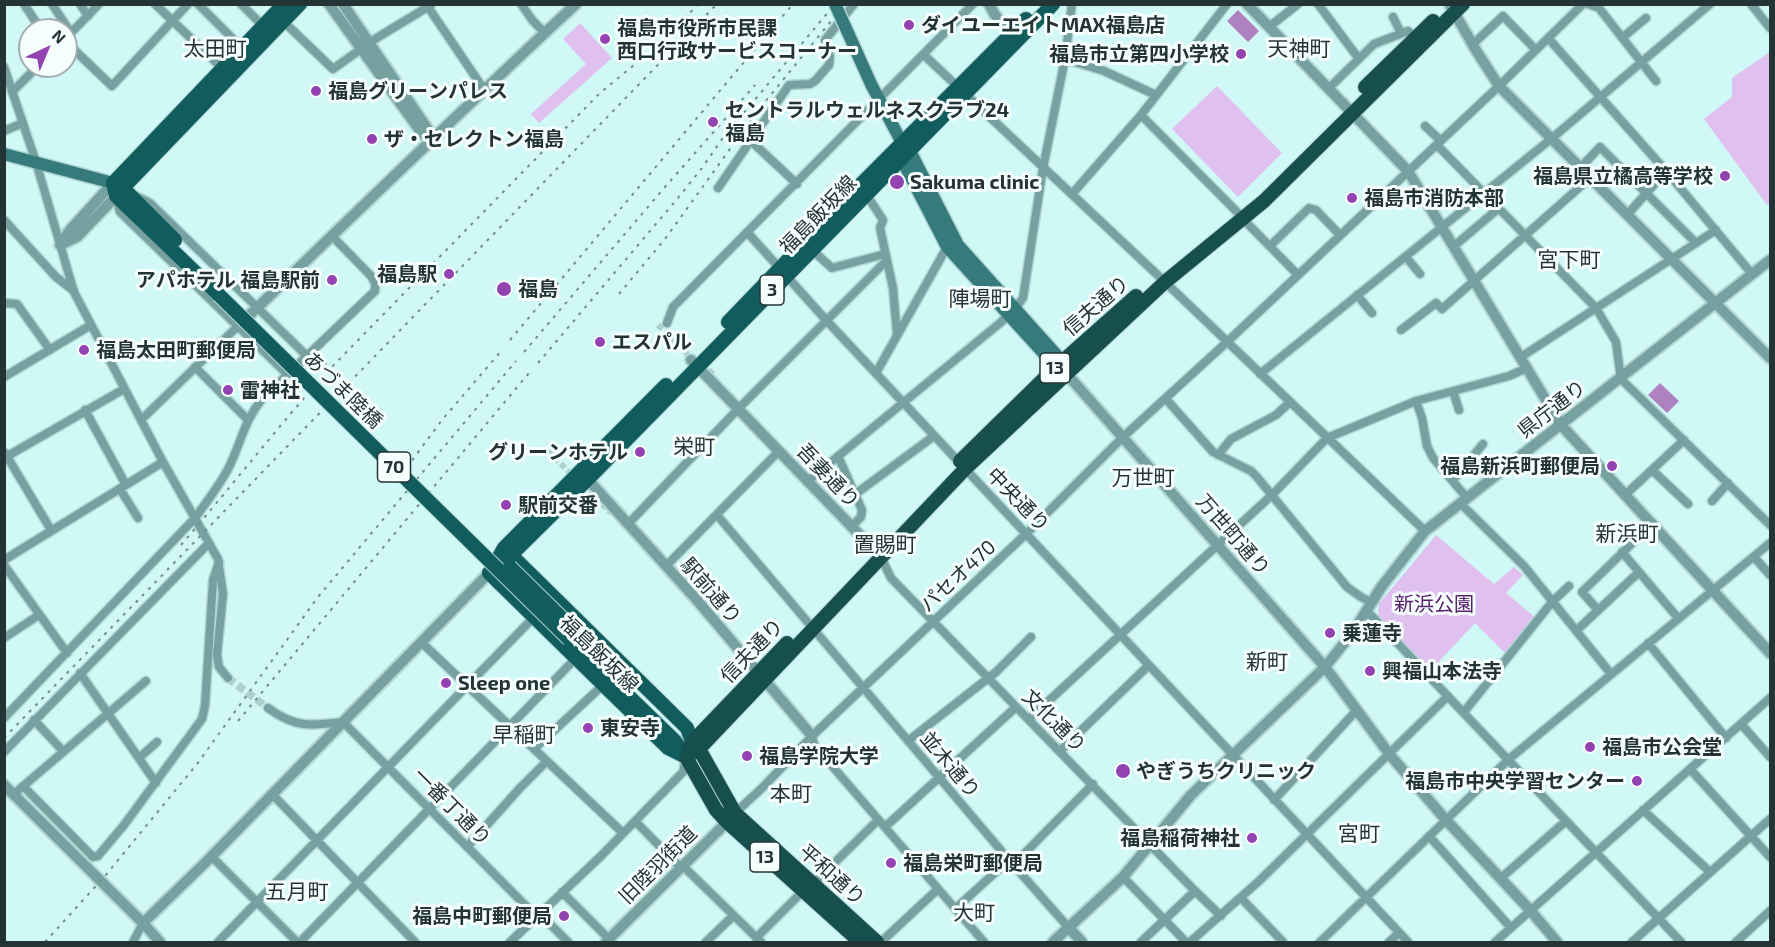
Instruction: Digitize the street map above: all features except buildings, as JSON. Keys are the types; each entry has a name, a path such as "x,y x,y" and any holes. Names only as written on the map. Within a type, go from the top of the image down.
{"highway":[{"name":"信夫通り","path":"1349,110 1415,38 1454,6"},
{"name":"信夫通り","path":"686,757 962,466 1062,367 1162,279 1240,215 1454,6"},
{"name":"平和通り","path":"695,746 731,818"},
{"name":"平和通り","path":"686,757 716,810 731,818 808,887 879,942"},
{"name":"平和通り","path":"808,887 860,942"}],"main road":[{"path":"117,189 222,68 284,4"},
{"path":"117,189 300,4"},
{"path":"835,4 947,247 1062,367"},
{"name":"3","path":"1015,37 1041,4"},
{"name":"3","path":"904,150 1015,37 1053,4"},
{"path":"904,150 958,245 1011,312"},
{"name":"福島飯坂線","path":"782,272 811,249 866,194 904,150"},
{"name":"福島飯坂線","path":"686,757 668,748 489,573 904,150"},
{"path":"4,154 36,162 117,189"},
{"name":"あづま陸橋","path":"117,189 572,635"},
{"name":"福島飯坂線","path":"508,552 687,728 695,746"},
{"name":"70","path":"572,635 695,746"},
{"name":"70","path":"572,635 675,741 686,757"}],"street":[{"path":"24,4 33,18"},
{"path":"52,4 59,18"},
{"path":"80,4 88,16"},
{"path":"78,27 99,4"},
{"path":"155,4 222,68"},
{"path":"78,49 112,86 188,4"},
{"path":"198,4 242,48"},
{"path":"241,4 263,26"},
{"path":"329,4 365,46 427,128 431,142"},
{"path":"343,4 365,46"},
{"path":"521,4 545,33"},
{"path":"141,420 576,4"},
{"path":"718,188 789,85 810,84 829,65 830,57 825,40 854,4"},
{"path":"667,323 673,307 973,4"},
{"path":"989,4 995,15 1015,37"},
{"path":"808,480 1011,312 1024,295 1043,168 1065,59 1071,4"},
{"path":"1072,195 1141,115 1227,4"},
{"path":"1247,4 1408,171 1561,425 1770,653"},
{"path":"1318,4 1359,59"},
{"name":"パセオ470","path":"731,818 812,736 1027,533 1122,437 1166,399 1500,86 1583,4"},
{"path":"1588,4 1599,8 1656,81"},
{"path":"1260,374 1551,139 1710,4"},
{"path":"1752,4 1770,28"},
{"path":"284,21 333,69 428,5 485,91"},
{"path":"1269,27 1293,6"},
{"path":"1454,6 1473,44 1500,86 1770,358"},
{"path":"1473,44 1503,16 1536,50"},
{"path":"1393,17 1401,33"},
{"path":"1622,38 1646,18"},
{"path":"1329,88 1374,44 1408,31 1415,38"},
{"path":"1548,38 1666,171 1752,274"},
{"path":"924,55 1425,531"},
{"path":"1065,59 1104,71 1156,95"},
{"path":"4,67 36,162 74,292 163,462 219,562 223,594 217,655 219,667 228,678"},
{"path":"12,92 26,78"},
{"path":"1141,115 1298,275"},
{"path":"4,131 23,123"},
{"path":"1425,126 1499,208 1596,308 1616,342 1622,379 1770,525"},
{"path":"750,140 796,184"},
{"path":"1580,168 1600,147 1696,243"},
{"path":"1627,215 1666,171"},
{"path":"1401,330 1436,303 1442,309 1590,178"},
{"path":"60,245 70,231 117,189"},
{"path":"117,189 150,203 307,356 322,364"},
{"path":"117,189 120,212 287,374"},
{"path":"866,194 883,220 880,228 893,288 897,334"},
{"path":"1270,246 1309,208 1316,210 1340,235"},
{"path":"1453,247 1499,208"},
{"path":"4,220 56,277 74,292"},
{"path":"1521,357 1716,230"},
{"name":"中央通り","path":"747,232 826,320 1408,942"},
{"path":"4,718 195,518 220,484 229,468 248,420 262,399 375,291 376,287 371,276 332,236"},
{"path":"876,373 947,247"},
{"path":"811,249 832,268 886,257"},
{"path":"628,524 886,257"},
{"path":"1406,257 1420,274"},
{"name":"県庁通り","path":"1053,942 1123,877 1191,795 1325,667 1353,632 1369,606 1425,531 1622,379 1770,260"},
{"path":"1357,295 1372,314"},
{"path":"4,303 17,304 50,350"},
{"path":"4,377 90,326"},
{"name":"吾妻通り","path":"694,363 878,554 891,578 933,622"},
{"path":"195,367 248,420"},
{"name":"万世町通り","path":"1062,367 1325,667 1390,755 1557,942"},
{"path":"1029,719 1273,494 1327,438 1416,401 1509,376 1527,368"},
{"path":"51,530 5,456 124,389"},
{"path":"1453,391 1459,410"},
{"path":"1166,399 1218,455 1251,471 1273,494 1347,587 1361,597 1448,696 1681,942"},
{"path":"1416,401 1427,446 1433,458 1453,480 1464,501 1524,566 1611,674"},
{"path":"1218,455 1231,439 1275,415 1290,402"},
{"path":"85,410 138,518"},
{"path":"854,495 914,453 934,436"},
{"path":"1625,495 1684,440"},
{"path":"1453,480 1483,444"},
{"path":"666,566 779,451"},
{"path":"838,456 862,510 861,517 852,526"},
{"path":"4,560 163,462"},
{"path":"1652,470 1688,504"},
{"name":"駅前通り","path":"584,475 666,566 812,736"},
{"path":"1712,501 1728,483"},
{"name":"並木通り","path":"717,515 1069,928"},
{"path":"1598,610 1582,592 1653,523"},
{"path":"4,752 210,543"},
{"path":"1320,942 1509,759 1770,543"},
{"path":"1622,552 1678,618"},
{"path":"1754,557 1770,575"},
{"path":"23,786 93,857 105,848 202,719 205,706 213,580 219,562"},
{"path":"4,565 67,653"},
{"path":"1576,630 1639,572"},
{"path":"133,942 143,922 212,856 489,573"},
{"path":"1464,712 1552,602 1569,586"},
{"path":"4,638 39,615"},
{"path":"218,942 534,617"},
{"name":"文化通り","path":"933,622 1221,916"},
{"path":"908,741 989,678 1031,637"},
{"path":"421,642 622,833"},
{"path":"1648,643 1726,738"},
{"path":"212,856 299,942 576,658"},
{"path":"1060,751 1149,665"},
{"path":"80,673 156,783"},
{"path":"14,794 146,681"},
{"path":"534,749 603,685"},
{"path":"1123,877 1188,942 1241,898 1448,696"},
{"path":"1495,942 1770,698"},
{"path":"635,821 759,940 808,887 1016,707"},
{"path":"268,708 289,722 320,724 343,722"},
{"path":"1274,800 1356,711"},
{"path":"34,720 63,752"},
{"name":"一番丁通り","path":"343,722 537,917 544,918 568,942"},
{"path":"1742,725 1770,757"},
{"path":"812,736 814,745 984,942"},
{"path":"139,758 157,742"},
{"path":"510,942 683,772 686,757"},
{"path":"467,847 546,762"},
{"path":"1690,769 1770,857"},
{"path":"955,909 1011,862 1093,784"},
{"path":"4,785 143,922 160,942"},
{"path":"272,794 415,942"},
{"path":"1643,810 1710,872"},
{"name":"旧陸羽街道","path":"608,941 731,818"},
{"path":"1632,942 1770,819"},
{"path":"1501,878 1566,821"},
{"path":"1429,836 1511,928"},
{"path":"879,942 938,889"},
{"path":"1141,942 1196,891"},
{"path":"562,892 608,941"},
{"path":"1241,898 1283,942"},
{"path":"1736,942 1770,911"},
{"path":"706,942 733,915"},
{"path":"1069,928 1083,942"},
{"path":"1389,942 1399,933"}],"green space":[{"path":"580,23 612,58 539,123 531,114 586,64 563,39"},
{"path":"1770,52 1770,203 1767,205 1704,119 1732,97 1732,78"},
{"path":"1217,86 1282,153 1238,197 1172,129"},
{"name":"新浜公園","path":"1436,535 1494,584 1514,567 1523,575 1506,593 1538,620 1509,657 1475,623 1431,670 1378,617 1379,604"}],"shaded area":[{"path":"1238,10 1259,31 1248,42 1227,21"},
{"path":"1660,383 1679,401 1667,413 1648,395"}],"tunnel":[{"path":"658,325 693,359"},
{"path":"703,380 713,370"},
{"path":"548,451 575,478"},
{"path":"583,485 611,513"},
{"path":"228,678 268,708"}],"railway":[{"path":"181,545 326,373 600,93 640,60 699,4"},
{"path":"4,738 717,4"},
{"path":"510,340 793,4"},
{"path":"538,363 678,198 722,139 835,4"},
{"path":"619,294 665,239 756,113 845,4"},
{"path":"524,352 755,85"},
{"path":"396,482 442,420 502,350"},
{"path":"45,942 105,876 197,764 318,597 516,361"},
{"path":"238,721 529,373"}],"place":[{"name":"ダイユーエイトMAX福島店","path":"909,25"},
{"name":"福島市役所市民課 西口行政サービスコーナー","path":"605,39"},
{"name":"福島市立第四小学校","path":"1241,54"},
{"name":"福島グリーンパレス","path":"316,91"},
{"name":"セントラルウェルネスクラブ24 福島","path":"713,122"},
{"name":"ザ・セレクトン福島","path":"372,139"},
{"name":"福島県立橘高等学校","path":"1725,176"},
{"name":"Sakuma clinic","path":"897,182"},
{"name":"福島市消防本部","path":"1352,198"},
{"name":"福島駅","path":"449,274"},
{"name":"アパホテル 福島駅前","path":"332,280"},
{"name":"福島","path":"504,289"},
{"name":"エスパル","path":"600,342"},
{"name":"福島太田町郵便局","path":"84,350"},
{"name":"雷神社","path":"228,390"},
{"name":"グリーンホテル","path":"640,452"},
{"name":"福島新浜町郵便局","path":"1612,466"},
{"name":"駅前交番","path":"506,505"},
{"name":"乗蓮寺","path":"1330,633"},
{"name":"興福山本法寺","path":"1370,671"},
{"name":"Sleep one","path":"446,683"},
{"name":"東安寺","path":"588,728"},
{"name":"福島市公会堂","path":"1590,747"},
{"name":"福島学院大学","path":"747,756"},
{"name":"やぎうちクリニック","path":"1123,771"},
{"name":"福島市中央学習センター","path":"1637,781"},
{"name":"福島稲荷神社","path":"1252,838"},
{"name":"福島栄町郵便局","path":"891,863"},
{"name":"福島中町郵便局","path":"564,916"}],"district":[{"name":"太田町","path":"215,49"},
{"name":"天神町","path":"1299,49"},
{"name":"宮下町","path":"1569,260"},
{"name":"陣場町","path":"980,299"},
{"name":"栄町","path":"694,447"},
{"name":"万世町","path":"1143,478"},
{"name":"新浜町","path":"1627,534"},
{"name":"置賜町","path":"885,545"},
{"name":"新町","path":"1267,662"},
{"name":"早稲町","path":"524,735"},
{"name":"本町","path":"791,794"},
{"name":"宮町","path":"1359,834"},
{"name":"五月町","path":"297,892"},
{"name":"大町","path":"974,913"}]}
